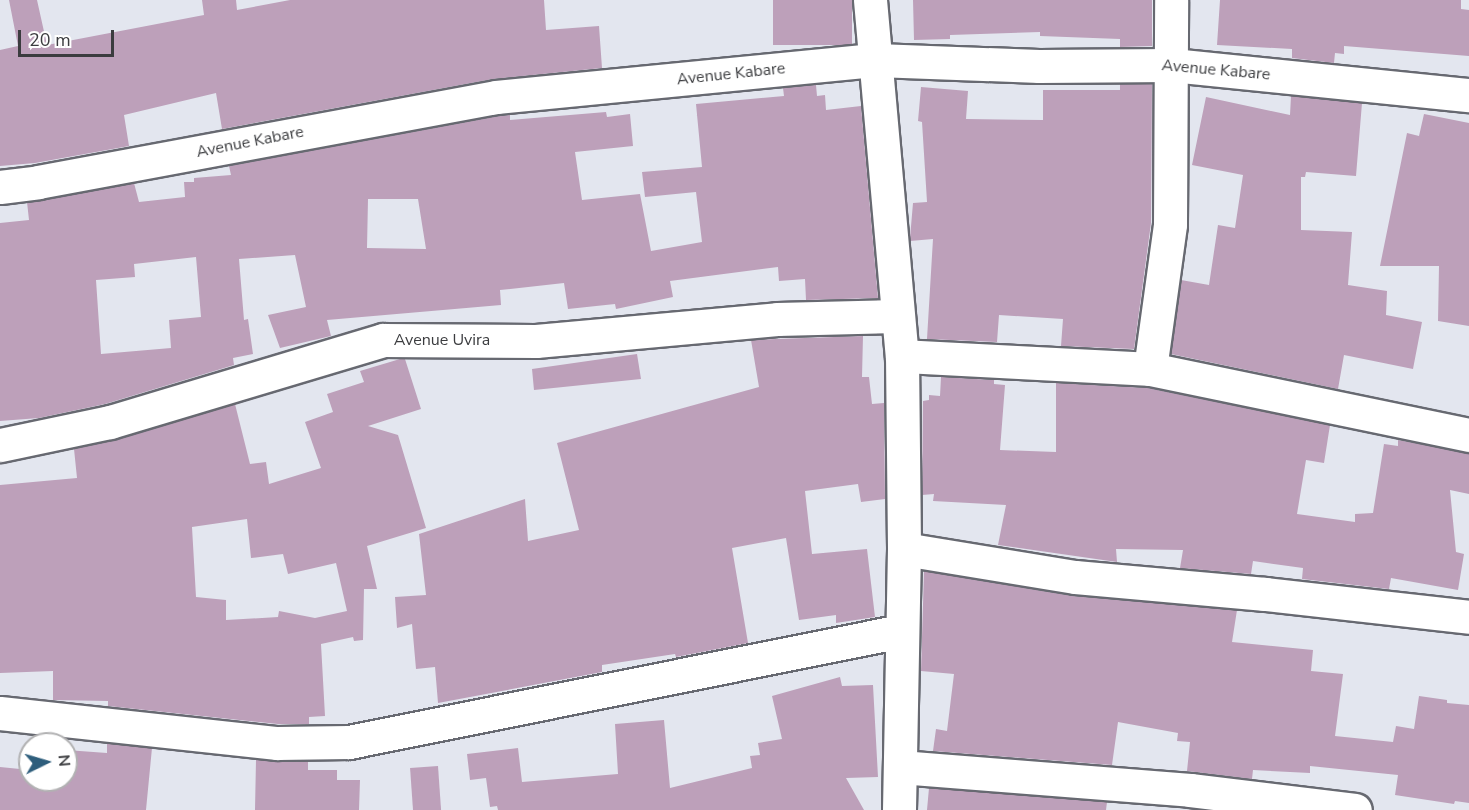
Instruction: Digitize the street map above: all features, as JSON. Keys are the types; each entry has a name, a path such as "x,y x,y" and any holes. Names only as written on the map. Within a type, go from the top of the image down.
{"street":[{"path":"870,0 902,356 904,549 899,810"},
{"path":"1150,369 1170,224 1171,0"},
{"name":"Avenue Kabare","path":"0,187 38,182 496,97 876,60 1039,66 1172,65 1469,95"},
{"name":"Avenue Uvira","path":"0,445 110,422 383,340 536,340 777,319 897,316"},
{"path":"902,356 1150,369 1469,435"},
{"path":"904,549 1075,578 1265,594 1469,617"},
{"path":"0,713 266,742 349,742 901,631"},
{"path":"900,767 1190,790 1355,810"}],"building":[{"path":"9,0 37,0 47,45 204,15 202,0 236,0 237,10 290,0 544,0 546,30 599,26 602,68 493,79 222,129 216,93 124,115 129,146 35,163 0,166 0,50 18,46"},
{"path":"773,0 852,0 852,45 773,45"},
{"path":"913,0 1152,0 1152,46 1120,47 1120,39 1040,36 1040,32 950,35 950,39 914,40"},
{"path":"1220,0 1461,0 1461,9 1469,10 1469,56 1344,46 1344,54 1335,53 1334,63 1292,58 1292,49 1217,45"},
{"path":"1120,84 1152,84 1151,223 1134,349 1061,346 1063,319 999,315 997,342 927,339 933,239 910,241 913,203 927,202 922,122 918,121 921,87 968,91 966,119 1043,120 1043,90 1120,90"},
{"path":"816,85 817,96 825,95 826,110 861,106 878,298 806,300 805,279 779,281 778,267 670,281 673,297 616,309 615,304 568,309 564,283 500,290 501,305 327,320 331,336 280,348 268,315 306,307 295,255 239,259 244,320 248,319 253,354 233,358 234,365 105,404 39,418 0,421 0,223 29,220 27,202 134,183 139,202 185,197 184,182 194,182 194,178 231,175 229,166 499,116 510,115 510,120 606,112 607,117 630,114 633,146 575,152 582,200 640,194 651,251 702,242 696,192 645,197 642,172 702,167 696,104 784,96 783,88","holes":["368,199 418,199 426,249 367,248","196,257 201,317 169,320 171,348 101,354 96,280 135,277 134,264"]},
{"path":"1291,96 1362,103 1356,176 1306,172 1305,177 1301,177 1301,230 1352,232 1348,285 1387,291 1386,315 1422,322 1413,369 1344,355 1338,389 1171,354 1181,280 1209,285 1218,225 1235,228 1243,175 1192,165 1206,97 1290,115"},
{"path":"1424,114 1469,123 1469,326 1438,321 1439,266 1380,266 1407,133 1419,136"},
{"path":"863,336 862,377 869,377 872,404 884,403 885,499 861,502 858,484 805,491 812,554 867,549 875,617 836,623 836,615 799,620 786,538 732,548 748,643 676,657 675,654 602,665 602,672 438,703 435,667 416,669 412,624 397,628 395,597 426,595 419,534 525,499 528,541 579,530 557,443 759,387 751,340"},
{"path":"637,354 641,379 534,390 532,369"},
{"path":"405,359 421,409 368,426 398,435 426,528 367,546 377,589 364,589 363,640 354,641 353,637 321,644 325,716 309,717 309,724 278,724 108,706 108,701 53,700 53,671 0,673 0,485 77,478 74,449 115,440 235,404 250,464 266,462 269,484 321,468 305,422 333,412 327,394 364,382 360,371","holes":["247,519 251,558 283,554 288,574 336,563 347,611 315,618 279,611 278,617 226,620 226,600 196,597 192,527"]},
{"path":"941,377 994,380 994,384 1005,385 1000,450 1056,452 1056,383 1148,388 1330,425 1324,463 1306,460 1297,514 1355,522 1355,514 1373,513 1384,444 1398,446 1398,440 1469,453 1469,494 1450,490 1456,552 1464,554 1458,590 1391,578 1389,589 1302,579 1303,568 1253,561 1251,574 1180,568 1183,550 1116,549 1117,562 998,545 1006,505 933,501 934,494 922,495 923,401 929,400 929,395 940,396"},
{"path":"924,571 1073,596 1237,610 1232,642 1313,650 1311,671 1343,674 1335,736 1393,742 1396,726 1414,729 1419,696 1447,700 1447,703 1469,705 1469,803 1455,801 1454,804 1395,795 1398,775 1310,766 1310,773 1253,770 1252,779 1187,771 1190,742 1177,741 1178,733 1118,722 1112,765 933,751 936,729 947,731 954,674 921,671"},
{"path":"840,677 842,686 873,685 878,777 846,778 864,810 498,810 497,806 490,807 486,778 470,780 467,754 518,748 522,782 618,774 615,724 664,720 670,788 752,768 750,756 760,755 758,743 782,739 772,696"},
{"path":"107,743 152,748 146,810 0,810 0,767 18,769 18,792 78,792 78,751 107,753"},
{"path":"256,760 308,761 308,770 337,770 337,780 360,780 359,810 255,810"},
{"path":"438,766 441,810 413,810 410,768"},
{"path":"929,788 1107,802 1106,810 927,810"}]}
